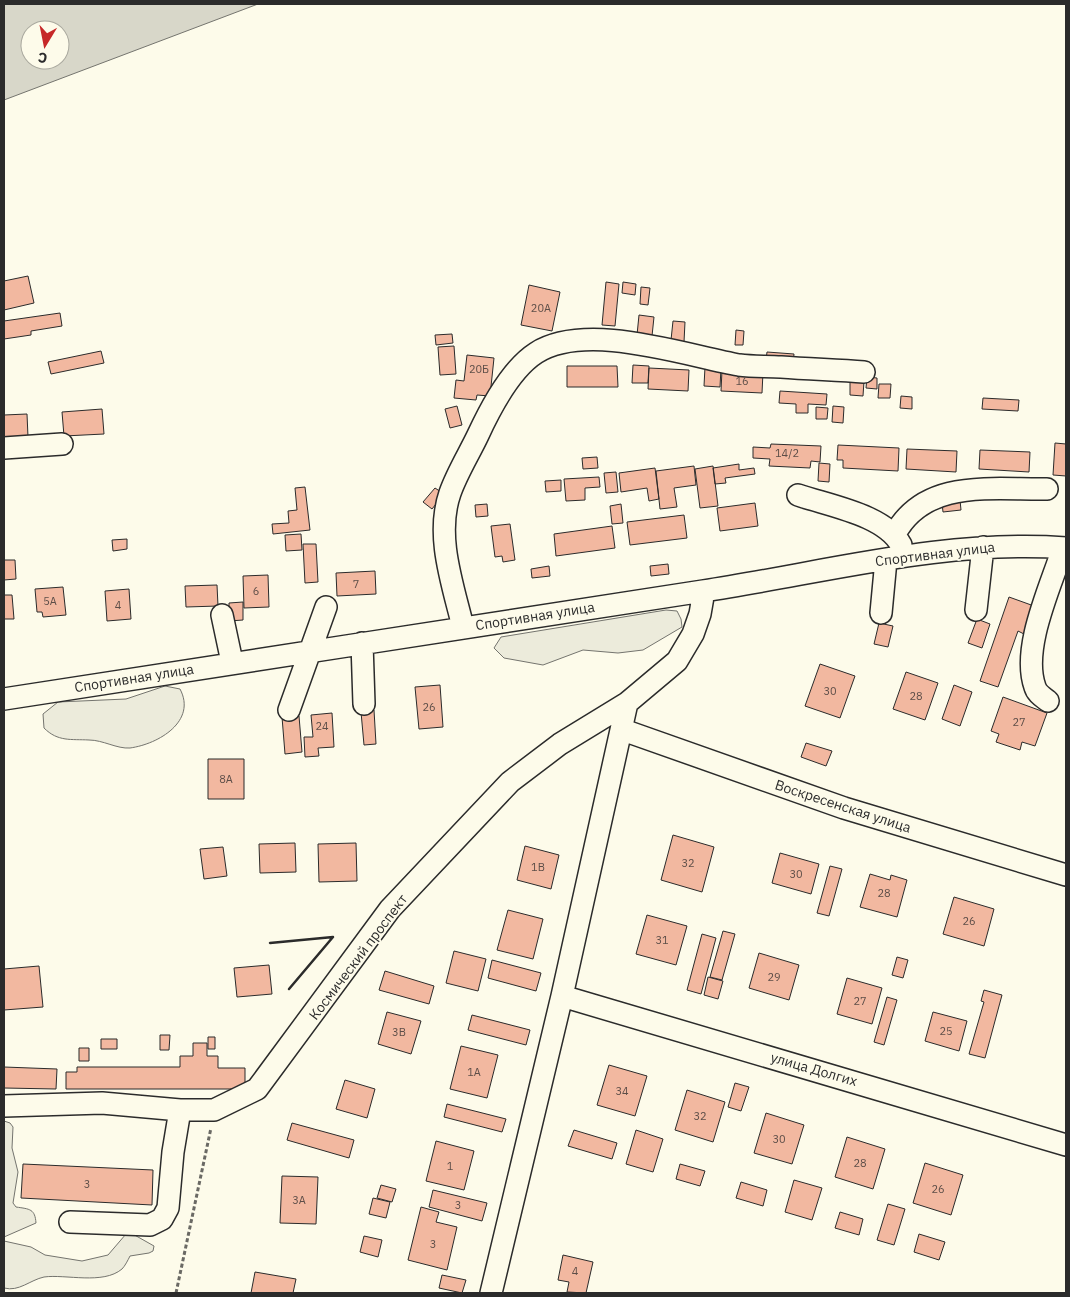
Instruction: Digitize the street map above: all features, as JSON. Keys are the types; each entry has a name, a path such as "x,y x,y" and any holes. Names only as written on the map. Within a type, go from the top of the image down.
{"street":[{"path":"463,627 447,562 444,533 450,493 488,413 506,384 535,353 553,344 570,340 592,339 694,354 740,365 864,372"},
{"path":"4,448 62,444"},
{"path":"895,534 903,519 919,506 945,493 967,490 1047,490"},
{"path":"798,495 872,520 895,534 908,556"},
{"path":"976,610 983,547"},
{"name":"Спортивная улица","path":"4,699 232,662 704,591 908,556 983,547 1065,548"},
{"path":"1048,701 1035,688 1032,671 1033,642 1065,548"},
{"path":"881,613 886,560"},
{"name":"Космический проспект","path":"4,1106 102,1103 180,1110 214,1110 257,1089 390,909 510,782 560,744 627,704 676,660 693,634 700,614 704,591"},
{"path":"289,710 326,607"},
{"path":"222,615 232,662"},
{"path":"362,642 364,704"},
{"path":"490,1293 562,996 623,730 627,704"},
{"name":"Воскресенская улица","path":"623,730 844,808 1066,875"},
{"name":"улица Долгих","path":"562,996 1066,1145"},
{"path":"70,1222 150,1225 162,1219 168,1208 173,1152 180,1110"}],"path":[{"path":"176,1293 214,1110"}],"shaded area":[{"path":"4,4 258,4 4,100"},
{"path":"666,610 677,611 682,627 643,650 618,653 583,650 543,665 504,658 494,648 501,637"},
{"path":"165,686 180,689 184,701 179,721 163,736 141,746 125,748 94,740 65,739 54,736 44,728 43,714 58,702 126,699"},
{"path":"4,1121 10,1123 13,1127 12,1148 18,1172 13,1203 16,1207 31,1210 36,1223 4,1237"},
{"path":"131,1233 154,1246 153,1251 130,1256 123,1268 114,1274 95,1278 44,1277 20,1287 4,1288 4,1241 31,1247 45,1255 82,1261 108,1255 126,1234"}],"building":[{"path":"28,276 34,303 4,310 4,281"},
{"path":"606,282 619,284 615,326 602,325"},
{"path":"623,282 636,284 635,295 622,293"},
{"path":"529,285 560,292 552,331 521,325"},
{"path":"641,287 650,288 648,305 640,304"},
{"path":"60,313 62,326 31,331 31,335 4,339 4,321"},
{"path":"639,315 654,317 652,336 637,335"},
{"path":"673,321 685,322 684,342 671,340"},
{"path":"736,330 744,331 743,345 735,345"},
{"path":"452,334 453,343 436,345 435,335"},
{"path":"454,346 456,374 440,375 438,347"},
{"path":"101,351 104,363 51,374 48,362"},
{"path":"767,352 794,354 793,363 766,360"},
{"path":"467,355 494,358 490,396 477,395 476,400 454,398 456,380 464,381"},
{"path":"633,365 649,366 648,383 632,383"},
{"path":"567,366 617,366 618,387 567,387"},
{"path":"705,367 721,368 720,387 704,386"},
{"path":"649,368 689,370 688,391 648,389"},
{"path":"722,370 763,372 762,393 721,391"},
{"path":"867,377 877,378 877,389 866,388"},
{"path":"850,380 864,381 863,396 850,395"},
{"path":"879,384 891,384 890,398 878,398"},
{"path":"780,391 827,394 826,405 808,404 808,413 796,413 796,404 779,403"},
{"path":"901,396 912,397 912,409 900,408"},
{"path":"983,398 1019,400 1018,411 982,409"},
{"path":"457,406 462,425 450,428 445,409"},
{"path":"833,406 844,407 843,423 832,422"},
{"path":"816,407 828,408 827,419 816,419"},
{"path":"102,409 104,434 64,436 62,412"},
{"path":"27,414 28,437 4,438 4,415"},
{"path":"1055,443 1066,444 1066,476 1053,475"},
{"path":"771,444 821,446 820,462 811,461 810,468 769,466 770,459 753,458 753,447 770,448"},
{"path":"838,445 899,448 898,471 843,468 843,460 837,460"},
{"path":"907,449 957,451 956,472 906,469"},
{"path":"980,450 1030,452 1029,472 979,469"},
{"path":"597,457 598,468 583,469 582,458"},
{"path":"819,463 830,464 829,482 818,481"},
{"path":"739,464 739,470 754,468 755,474 725,478 726,483 715,484 713,468"},
{"path":"694,466 696,485 674,488 677,507 660,509 656,471"},
{"path":"713,466 718,506 700,508 695,469"},
{"path":"655,468 659,499 649,501 647,488 621,492 619,473"},
{"path":"616,472 618,492 606,493 604,473"},
{"path":"599,477 600,487 585,488 585,500 566,501 564,479"},
{"path":"561,480 561,491 546,492 545,481"},
{"path":"305,487 310,530 273,534 272,524 289,523 288,511 297,510 295,488"},
{"path":"435,488 444,494 432,509 423,502"},
{"path":"960,500 961,510 943,512 942,503"},
{"path":"755,503 758,526 720,531 717,508"},
{"path":"487,504 488,516 476,517 475,505"},
{"path":"621,504 623,523 612,524 610,506"},
{"path":"684,515 687,538 630,545 627,522"},
{"path":"510,524 515,560 503,562 502,556 495,557 491,526"},
{"path":"612,526 615,548 556,556 554,534"},
{"path":"301,534 302,550 286,551 285,535"},
{"path":"127,539 127,549 113,551 112,540"},
{"path":"303,544 316,544 318,582 305,583"},
{"path":"4,560 15,560 16,579 4,580"},
{"path":"668,564 669,574 651,576 650,566"},
{"path":"549,566 550,576 532,578 531,569"},
{"path":"375,571 376,594 337,596 336,573"},
{"path":"268,575 269,607 244,608 243,576"},
{"path":"217,585 218,606 186,607 185,586"},
{"path":"63,587 66,615 43,617 42,612 37,612 35,589"},
{"path":"129,589 131,619 107,621 105,591"},
{"path":"4,595 12,595 14,619 4,619"},
{"path":"1009,597 1034,606 1024,634 1018,631 998,687 980,681"},
{"path":"243,602 243,620 229,621 229,603"},
{"path":"977,619 990,624 982,648 968,643"},
{"path":"879,623 893,626 888,647 874,644"},
{"path":"820,664 855,676 840,718 805,706"},
{"path":"906,672 938,683 925,720 893,709"},
{"path":"440,685 443,727 419,729 415,687"},
{"path":"954,685 972,692 960,726 942,719"},
{"path":"1003,697 1047,713 1035,746 1022,742 1020,750 996,742 999,734 991,731"},
{"path":"374,710 376,744 364,745 361,712"},
{"path":"332,713 334,747 318,748 319,756 305,757 304,737 313,737 311,715"},
{"path":"299,716 302,752 285,754 282,717"},
{"path":"806,743 832,751 826,766 801,757"},
{"path":"208,759 244,759 244,799 208,799"},
{"path":"673,835 714,847 702,892 661,880"},
{"path":"295,843 296,872 260,873 259,844"},
{"path":"356,843 357,881 319,882 318,844"},
{"path":"525,846 559,855 551,889 517,880"},
{"path":"223,847 227,876 204,879 200,849"},
{"path":"780,853 819,864 811,894 772,883"},
{"path":"830,866 842,869 829,916 817,913"},
{"path":"870,874 890,880 891,875 907,880 897,917 860,907"},
{"path":"954,897 994,909 984,946 943,934"},
{"path":"508,910 543,919 533,959 497,950"},
{"path":"647,915 687,926 676,965 636,954"},
{"path":"723,931 735,934 722,980 710,977"},
{"path":"702,934 716,938 701,994 687,990"},
{"path":"454,951 486,959 478,991 446,983"},
{"path":"759,953 799,965 789,1000 749,988"},
{"path":"897,957 908,960 903,978 892,975"},
{"path":"492,960 541,973 536,991 488,978"},
{"path":"269,965 272,994 237,997 234,968"},
{"path":"39,966 43,1007 4,1010 4,969"},
{"path":"385,971 434,986 429,1004 379,990"},
{"path":"708,977 723,981 718,999 704,995"},
{"path":"847,978 882,988 872,1024 837,1014"},
{"path":"984,990 1002,995 985,1058 969,1054 984,1002 981,1001"},
{"path":"887,997 897,1000 884,1045 874,1042"},
{"path":"387,1012 421,1021 411,1054 378,1044"},
{"path":"933,1012 967,1021 959,1051 925,1041"},
{"path":"472,1015 530,1030 526,1045 468,1030"},
{"path":"160,1035 170,1035 169,1050 160,1050"},
{"path":"208,1037 215,1037 215,1049 208,1049"},
{"path":"101,1039 117,1039 117,1049 101,1049"},
{"path":"193,1043 207,1043 207,1056 218,1056 218,1068 245,1068 245,1089 66,1089 66,1072 77,1072 77,1067 180,1067 180,1056 193,1056"},
{"path":"461,1046 498,1055 487,1098 450,1089"},
{"path":"79,1048 89,1048 89,1061 79,1061"},
{"path":"609,1065 647,1076 635,1116 597,1105"},
{"path":"4,1067 57,1069 56,1089 4,1088"},
{"path":"345,1080 375,1089 367,1118 336,1109"},
{"path":"735,1083 749,1087 741,1111 728,1107"},
{"path":"687,1090 725,1102 713,1142 675,1130"},
{"path":"447,1104 506,1119 502,1132 444,1117"},
{"path":"766,1113 804,1125 792,1164 754,1153"},
{"path":"292,1123 354,1140 349,1158 287,1140"},
{"path":"574,1130 617,1143 612,1159 568,1146"},
{"path":"636,1130 663,1139 653,1172 626,1164"},
{"path":"847,1137 885,1149 873,1189 835,1177"},
{"path":"436,1141 474,1151 464,1190 426,1181"},
{"path":"925,1163 963,1175 951,1215 913,1203"},
{"path":"23,1164 153,1170 152,1205 21,1198"},
{"path":"680,1164 705,1171 700,1186 676,1179"},
{"path":"282,1176 318,1177 316,1224 280,1223"},
{"path":"794,1180 822,1188 812,1220 785,1212"},
{"path":"741,1182 767,1190 763,1206 736,1198"},
{"path":"381,1185 396,1189 392,1202 377,1198"},
{"path":"433,1190 487,1203 482,1221 429,1207"},
{"path":"373,1198 390,1202 386,1218 369,1214"},
{"path":"888,1204 905,1209 894,1245 877,1240"},
{"path":"421,1207 439,1212 436,1222 457,1227 447,1270 408,1260"},
{"path":"840,1212 863,1219 859,1235 835,1228"},
{"path":"919,1234 945,1242 939,1260 914,1252"},
{"path":"364,1236 382,1240 378,1257 360,1252"},
{"path":"563,1255 593,1262 586,1293 567,1292 569,1282 558,1280"},
{"path":"255,1272 296,1279 293,1293 251,1293"},
{"path":"442,1275 466,1280 462,1293 439,1288"}],"wall":[{"path":"270,943 333,937 289,989"}]}
